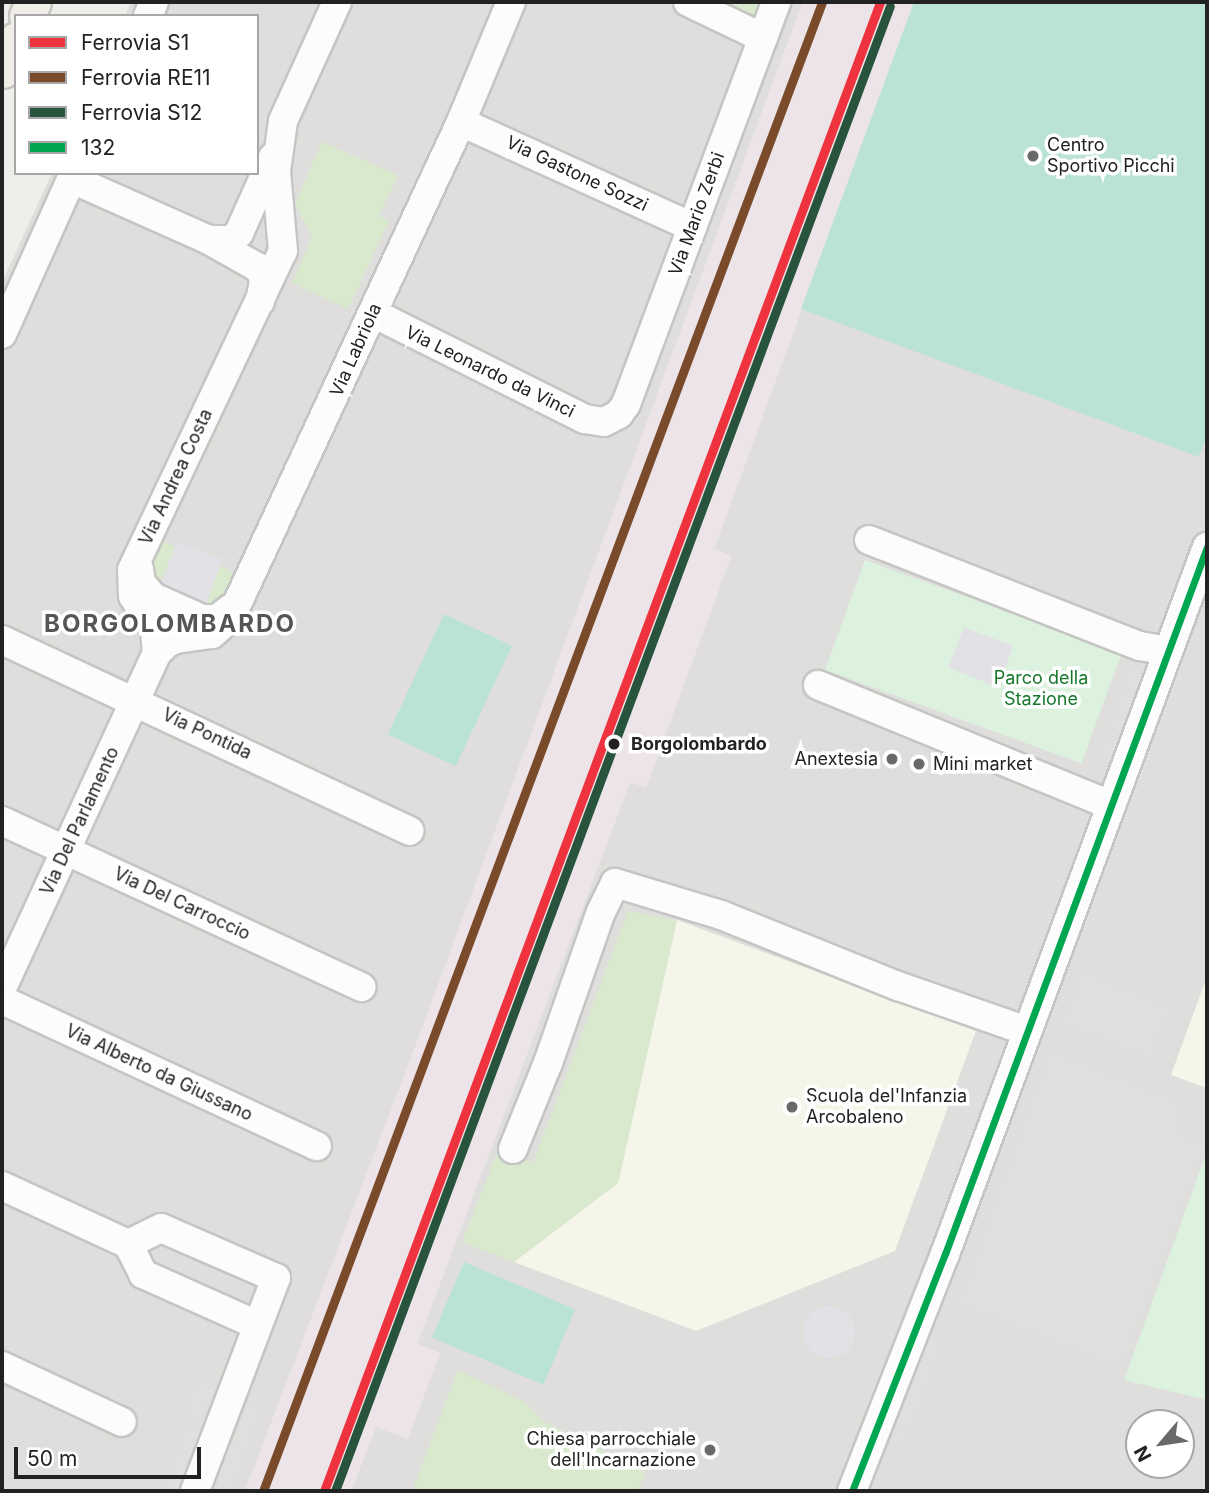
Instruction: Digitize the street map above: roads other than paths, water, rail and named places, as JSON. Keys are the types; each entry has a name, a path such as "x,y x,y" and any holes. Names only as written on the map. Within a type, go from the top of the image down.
{"main road":[{"path":"2,71 14,44"}],"street":[{"path":"209,240 232,240 239,233 277,148 283,121 337,2"},
{"name":"Via Labriola","path":"157,653 167,643 176,639 212,634 230,617 461,122 511,2"},
{"path":"688,2 763,38"},
{"name":"Via Mario Zerbi","path":"609,421 626,404 776,2"},
{"name":"Via Gastone Sozzi","path":"461,122 692,227"},
{"name":"Via Andrea Costa","path":"157,653 155,630 139,608 131,582 132,570 284,251 278,201 277,148"},
{"path":"2,334 73,176 209,240 262,273 259,302"},
{"name":"Via Leonardo da Vinci","path":"373,313 585,419 609,421"},
{"path":"869,540 1140,646 1167,651"},
{"path":"852,1491 937,1276 1207,547"},
{"path":"142,549 141,583 153,597 210,621 224,615 237,602"},
{"name":"Via Pontida","path":"2,640 410,831"},
{"name":"Via Del Parlamento","path":"2,988 157,653"},
{"path":"818,685 1111,805"},
{"name":"Via Del Carroccio","path":"2,821 362,987"},
{"path":"513,1149 548,1063 601,912 615,883 721,915 898,986 1027,1031"},
{"name":"Via Alberto da Giussano","path":"2,1000 317,1146"},
{"path":"2,1186 128,1244 143,1274 257,1325"},
{"path":"128,1244 161,1228 275,1278 195,1491"},
{"path":"2,1366 122,1422"}],"rail line":[{"name":"RE11","path":"263,1491 822,2"},
{"name":"S1","path":"324,1491 880,2"},
{"name":"S12","path":"335,1491 890,6"}],"place":[{"name":"Centro Sportivo Picchi","path":"1033,156"},
{"name":"Borgolombardo","path":"614,744"},
{"name":"Anextesia","path":"892,759"},
{"name":"Mini market","path":"919,764"},
{"name":"Scuola del'Infanzia Arcobaleno","path":"792,1107"},
{"name":"Chiesa parrocchiale dell'Incarnazione","path":"710,1450"}],"district":[{"name":"BORGOLOMBARDO","path":"170,624"}],"park label":[{"name":"Parco della Stazione","path":"1041,689"}]}
